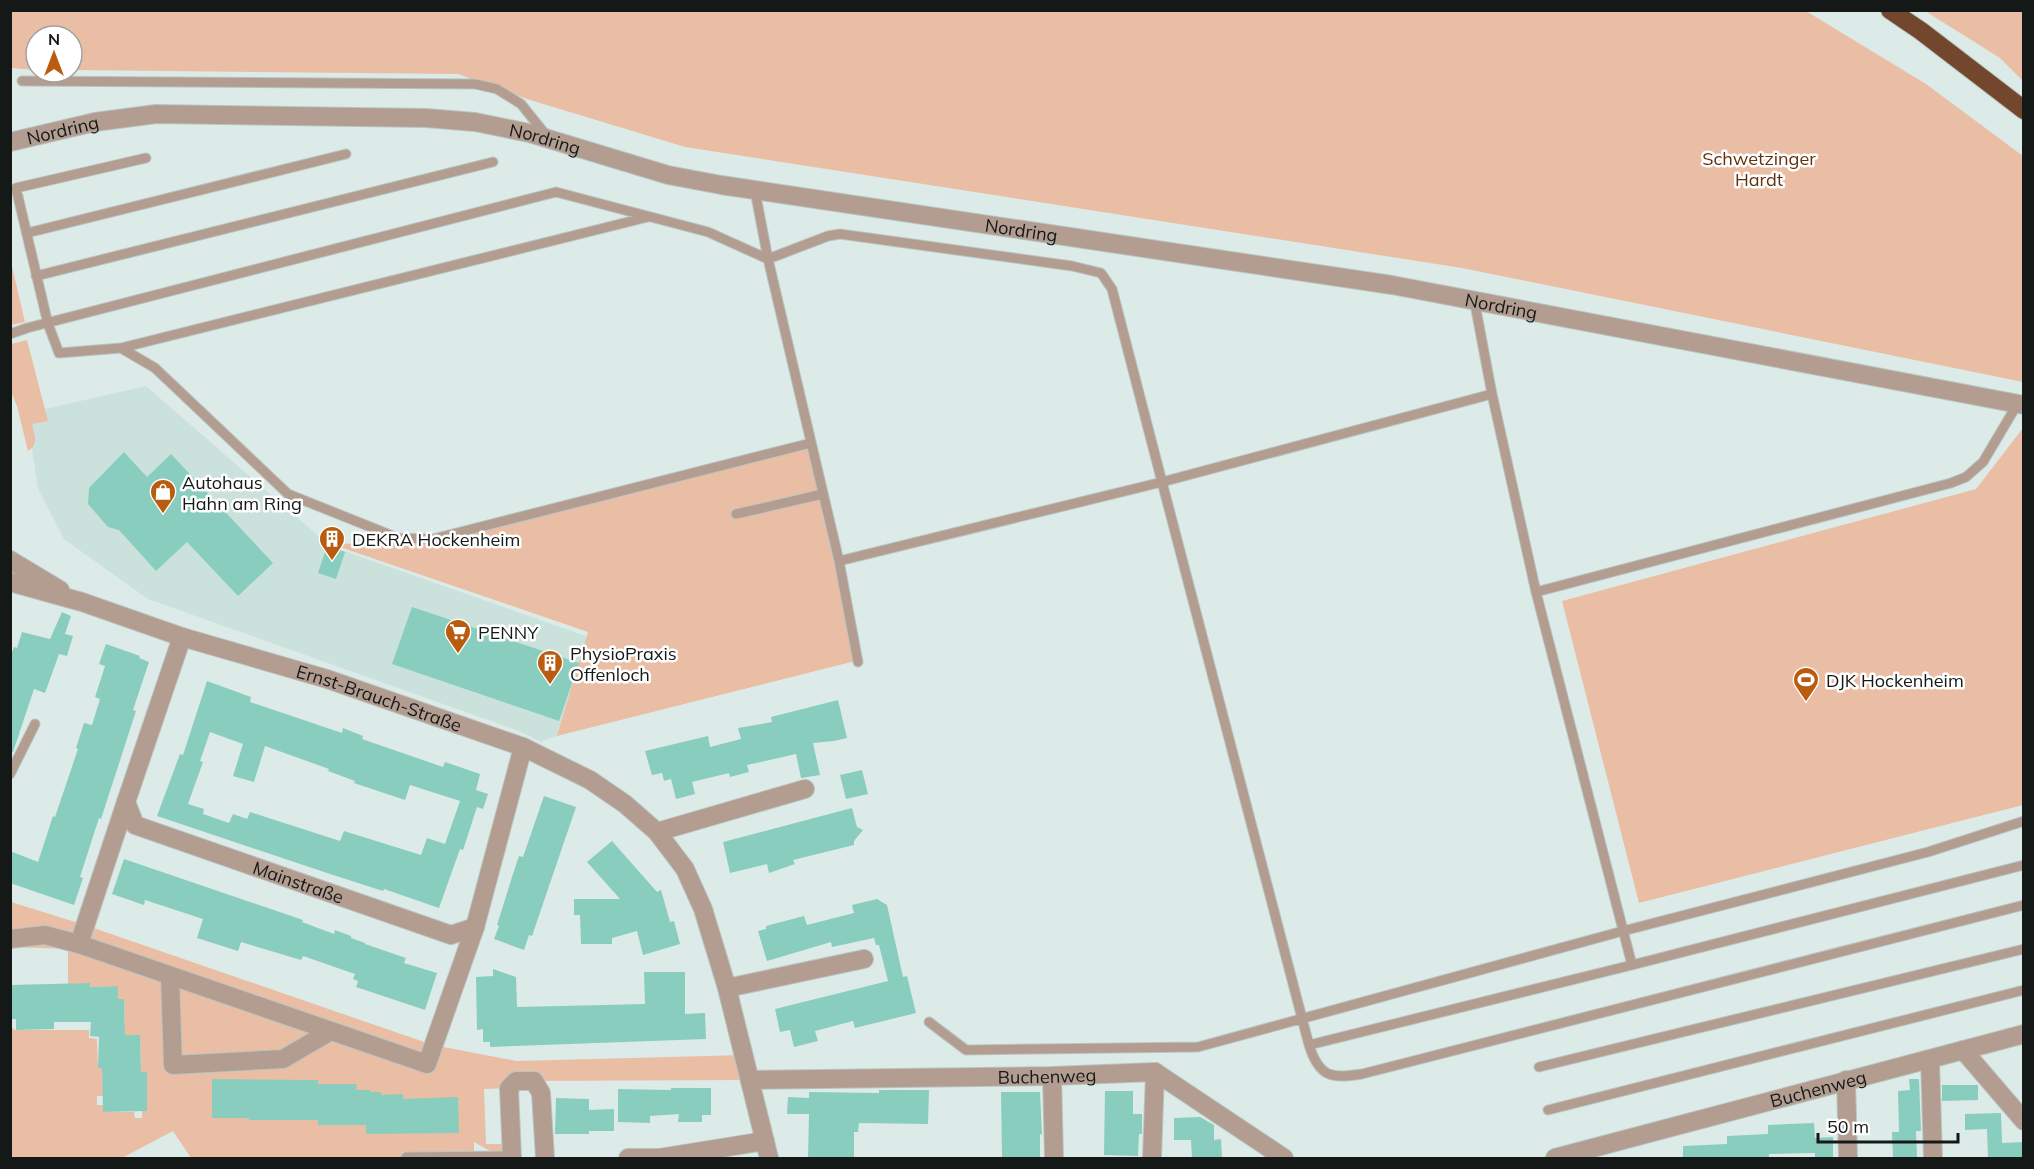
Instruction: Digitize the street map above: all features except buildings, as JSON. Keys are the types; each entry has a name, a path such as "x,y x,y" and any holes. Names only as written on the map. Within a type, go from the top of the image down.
{"highway":[{"path":"1890,10 1921,30 2024,110"}],"street":[{"name":"Nordring","path":"13,144 113,118 156,114 426,118 496,126 549,138 668,175 755,191 1219,258 1474,299 2021,404"},
{"name":"Ernst-Brauch-Straße","path":"10,560 82,602"},
{"name":"Ernst-Brauch-Straße","path":"10,582 82,602 182,637 327,679 523,747 590,780 625,804 657,832 685,869 703,909 728,988 767,1150"},
{"path":"79,944 182,637"},
{"path":"10,939 45,935 79,944 427,1064 475,927 523,747"},
{"path":"657,832 805,789"},
{"name":"Mainstraße","path":"126,802 135,825 451,935 475,927"},
{"path":"728,988 864,959"},
{"path":"170,977 173,1065 283,1059 331,1030"},
{"name":"Buchenweg","path":"1555,1158 1613,1151 1846,1080 2024,1034"},
{"path":"1964,1050 2024,1121"},
{"path":"1930,1060 1933,1158"},
{"path":"1152,1158 1155,1072"},
{"path":"1155,1072 1284,1158"},
{"name":"Buchenweg","path":"750,1080 1052,1076 1155,1072"},
{"path":"1052,1076 1054,1158"},
{"path":"1846,1080 1848,1158"},
{"path":"511,1157 508,1088 516,1081 534,1081 541,1093 544,1158"},
{"path":"628,1158 767,1150"}],"lane":[{"path":"22,81 475,84 497,89 521,104 549,138"},
{"path":"27,233 346,154"},
{"path":"146,158 16,188 48,324 59,353 121,348 651,217"},
{"path":"36,276 493,162"},
{"path":"755,191 768,258 839,561 858,662"},
{"path":"10,334 556,192 708,232 768,258 828,236 840,234 1089,268 1101,273 1112,290 1309,1045 1315,1062 1322,1071 1334,1076 1362,1074 2024,905"},
{"path":"1474,299 1492,394 1536,592 1632,965"},
{"path":"121,348 155,369 288,494 398,538 433,540 811,443"},
{"path":"839,561 1162,482 1492,394"},
{"path":"1536,592 1951,483 1966,477 1983,462 2021,404"},
{"path":"736,514 823,494"},
{"path":"10,774 35,724"},
{"path":"929,1022 966,1050 1198,1047 1623,931 1928,852 2024,821"},
{"path":"1309,1045 2024,865"},
{"path":"1539,1067 2024,949"},
{"path":"1548,1110 2024,990"},
{"path":"405,1157 511,1157"}],"shaded area":[{"path":"146,386 330,546 597,640 564,733 541,742 519,731 148,599 64,539 38,489 27,413"}],"green space":[{"name":"Schwetzinger Hardt","path":"10,11 1806,11 1926,84 2023,156 2023,382 1462,268 685,147 527,99 458,74 84,70 84,24 24,24 24,69 11,68"},
{"path":"1925,11 2023,11 2023,81 2000,58"},
{"path":"11,262 25,322 10,325"},
{"path":"27,340 48,421 32,424 35,442 28,451 17,406 11,392 11,344"},
{"name":"DJK Hockenheim","path":"2023,428 2023,805 1639,903 1562,601 1976,489"},
{"path":"809,447 855,661 557,736 588,632 331,544 435,542"},
{"path":"11,902 85,925 433,1045 517,1061 744,1055 750,1080 517,1081 509,1088 484,1089 486,1144 510,1144 510,1153 492,1152 474,1142 474,1153 402,1152 402,1158 191,1158 173,1131 122,1158 11,1158 10,1027 15,1030 89,1030 89,1038 97,1039 98,1067 102,1068 103,1096 97,1096 97,1105 103,1105 104,1112 134,1112 135,1118 142,1118 142,1111 140,1035 125,1035 124,999 118,999 118,986 90,987 90,983 68,984 68,949 11,947"}],"place":[{"name":"Autohaus Hahn am Ring","path":"163,515"},
{"name":"DEKRA Hockenheim","path":"332,562"},
{"name":"PENNY","path":"458,655"},
{"name":"PhysioPraxis Offenloch","path":"550,686"},
{"name":"DJK Hockenheim","path":"1806,703"}]}
